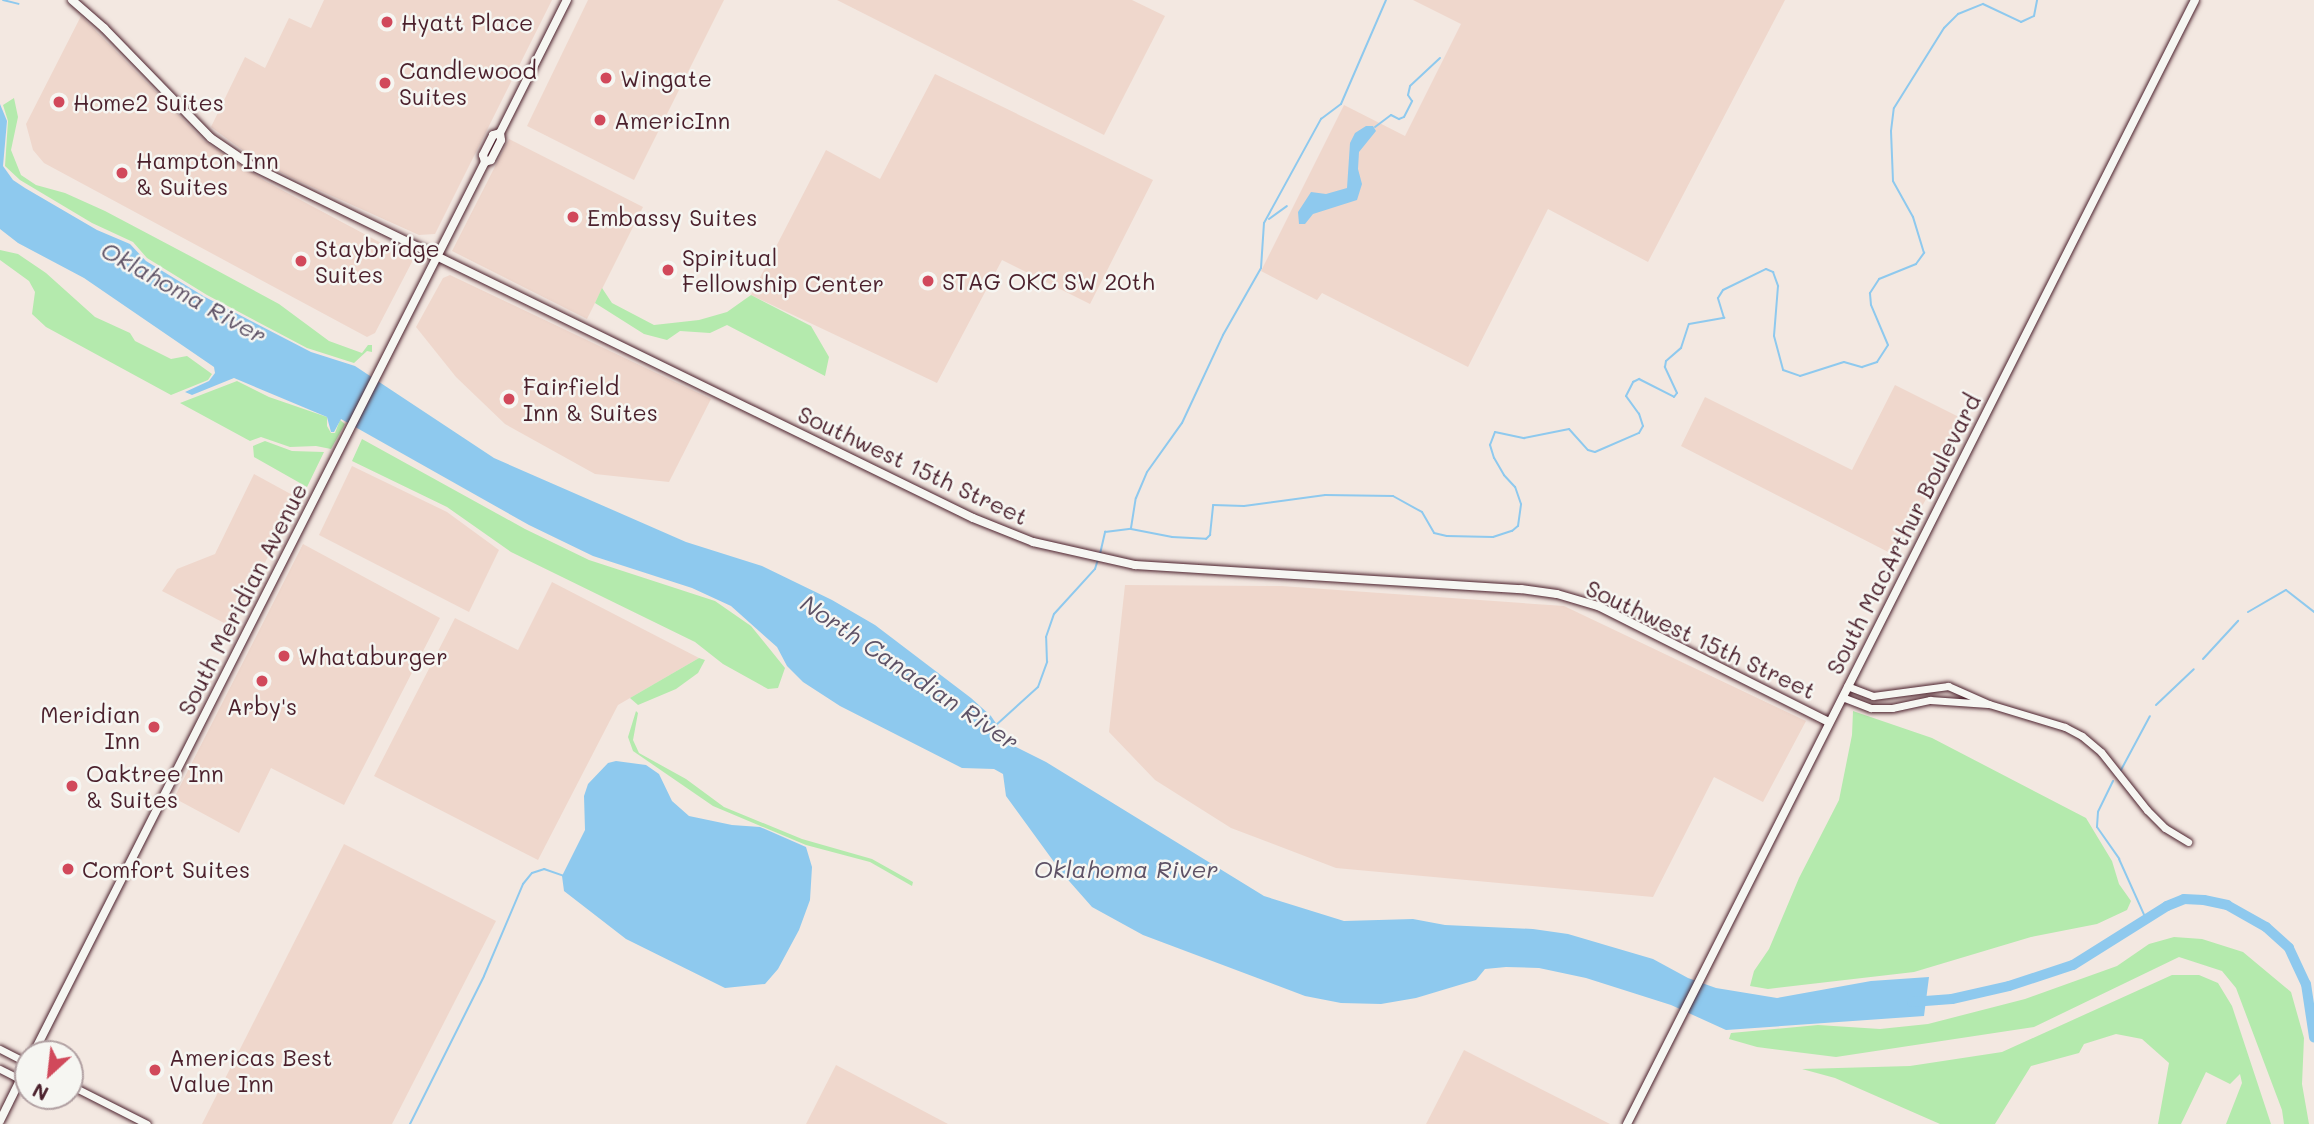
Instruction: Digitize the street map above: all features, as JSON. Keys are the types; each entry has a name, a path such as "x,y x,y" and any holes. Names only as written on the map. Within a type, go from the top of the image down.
{"main road":[{"name":"Southwest 15th Street","path":"72,0 104,27 195,122 229,151 276,178 961,513 1033,542 1135,565 1521,589 1557,594 1598,606 1829,722"},
{"name":"South Meridian Avenue","path":"40,1040 485,162 491,160 501,140 500,133 567,0"},
{"name":"South MacArthur Boulevard","path":"1627,1124 2195,0"},
{"path":"0,1121 14,1092"}],"street":[{"path":"1847,686 1873,696 1948,686 1989,704 2064,727 2082,736 2101,752 2147,810 2165,828 2188,842"},
{"path":"1900,693 1902,706"},
{"path":"1842,697 1871,708 1902,706 1930,700 1989,704"},
{"path":"84,1092 147,1124"}],"shaded area":[{"path":"324,0 552,0 435,234 419,235 290,177 248,154 211,127 245,57 265,68 289,18 311,28"},
{"path":"588,0 724,0 634,180 527,126"},
{"path":"837,0 1132,0 1165,16 1104,135"},
{"path":"1413,0 1785,0 1648,262 1548,209 1468,367 1322,293 1317,300 1261,271 1344,105 1405,136 1461,24"},
{"path":"81,16 204,141 265,181 413,260 375,333 367,337 44,163 33,150 26,124"},
{"path":"935,74 1153,180 1090,304 1002,260 937,383 751,295 826,150 880,179"},
{"path":"509,139 643,207 587,319 452,251"},
{"path":"450,275 711,399 669,482 595,474 505,424 456,377 416,327 443,278"},
{"path":"1895,385 1967,421 1896,556 1681,446 1705,397 1852,470"},
{"path":"352,466 447,512 499,550 469,612 319,535"},
{"path":"254,474 298,498 232,627 162,591 177,569 215,554"},
{"path":"303,544 440,618 344,805 271,768 239,833 174,798"},
{"path":"552,582 699,658 618,705 538,860 374,776 455,618 518,650"},
{"path":"1125,585 1281,586 1564,606 1806,721 1763,802 1714,777 1653,897 1336,868 1231,828 1155,780 1109,732"},
{"path":"344,844 496,921 392,1124 202,1124"},
{"path":"1464,1050 1610,1124 1426,1124"},
{"path":"836,1065 948,1124 806,1124"}],"green space":[{"path":"14,98 18,117 11,150 21,175 36,185 65,193 105,211 192,257 279,304 329,341 362,353 368,345 372,345 372,352 367,351 354,363 307,348 207,295 147,258 133,242 92,223 20,180 5,166 8,121 3,105"},
{"path":"0,250 18,254 46,273 95,317 130,333 135,341 171,359 187,356 212,374 208,380 171,395 46,327 32,314 35,292 29,281 0,260"},
{"path":"602,288 612,303 654,325 699,320 727,312 751,295 811,326 829,357 825,376 727,325 710,333 680,331 667,340 644,334 595,303"},
{"path":"237,381 269,397 327,417 327,426 331,433 335,433 340,420 345,424 331,449 316,446 290,447 261,437 250,441 180,403"},
{"path":"362,439 525,529 589,560 715,601 751,626 785,668 778,688 768,689 723,664 695,642 511,552 447,507 352,461"},
{"path":"265,441 292,451 324,452 307,487 254,457 253,446"},
{"path":"699,658 705,660 698,673 676,689 638,705 630,698"},
{"path":"636,711 638,713 633,740 639,753 686,779 724,807 802,839 872,859 913,882 912,886 870,862 806,845 713,806 633,751 628,737"},
{"path":"1853,711 1932,738 2086,818 2112,861 2119,884 2131,901 2127,910 2097,924 2031,937 1914,972 1768,989 1750,986 1754,971 1769,949 1799,878 1839,800 1852,735"},
{"path":"2174,937 2202,939 2243,952 2291,992 2304,1038 2302,1084 2309,1124 2284,1124 2282,1110 2236,988 2222,971 2179,957 2034,1027 1836,1057 1757,1047 1729,1039 1731,1033 1818,1025 1880,1029 1928,1024 2025,999 2117,966 2149,944"},
{"path":"2172,975 2199,975 2218,983 2232,1006 2271,1124 2226,1124 2242,1083 2240,1074 2230,1084 2206,1072 2181,1124 2158,1124 2169,1063 2142,1039 2116,1034 2084,1044 2079,1053 2031,1066 1995,1124 1940,1124 1835,1078 1802,1069 1910,1066 2002,1052"}],"water":[{"name":"Oklahoma River","path":"0,104 7,121 3,166 13,180 25,188 97,230 130,244 146,261 205,297 311,352 355,366 494,458 686,542 762,566 832,600 875,625 971,698 991,716 1010,744 1046,762 1264,896 1344,921 1413,919 1445,925 1533,929 1568,934 1653,959 1688,978 1716,988 1777,998 1871,981 1929,977 1924,1016 1726,1030 1671,1005 1586,978 1539,968 1506,967 1485,969 1476,980 1416,998 1381,1004 1341,1003 1305,996 1143,935 1092,907 1062,873 1006,796 1003,774 994,769 962,768 840,706 803,682 787,666 777,647 731,606 692,588 593,556 529,525 341,419 334,432 331,432 327,417 234,378 192,395 185,392 209,381 215,373 214,367 84,278 18,243 0,229"},
{"path":"1366,126 1373,126 1376,131 1359,152 1358,169 1362,184 1357,200 1313,214 1305,224 1299,224 1298,212 1311,192 1326,194 1347,188 1350,143 1355,133"},
{"path":"616,761 646,765 659,774 672,801 689,816 732,825 760,827 806,847 812,867 810,900 799,930 778,969 765,984 725,988 626,939 564,891 562,876 585,830 584,796 588,784 608,763"}],"waterway":[{"path":"3,0 19,4"},
{"path":"1131,528 1136,498 1147,472 1182,423 1223,335 1261,268 1264,223 1321,119 1341,104 1386,0"},
{"path":"1100,554 1105,532 1131,529 1172,537 1206,539 1210,535 1213,505 1244,506 1325,495 1393,496 1422,512 1434,533 1447,536 1493,537 1512,531 1518,526 1521,504 1515,487 1494,458 1490,445 1495,432 1524,438 1569,429 1588,450 1595,452 1639,433 1643,426 1639,414 1626,396 1633,382 1639,379 1674,397 1677,393 1665,367 1666,361 1681,348 1689,324 1724,318 1718,298 1723,290 1766,269 1773,272 1778,286 1774,336 1783,370 1800,376 1844,362 1862,367 1877,362 1888,345 1871,305 1870,293 1879,279 1916,264 1924,253 1913,217 1893,181 1891,131 1894,108 1944,28 1958,14 1983,4 2021,22 2034,16 2037,0"},
{"path":"1375,127 1391,115 1399,119 1404,117 1412,101 1408,95 1410,86 1440,58"},
{"path":"1269,219 1287,206"},
{"path":"995,726 1038,687 1047,662 1046,637 1054,614 1095,569 1098,559"},
{"path":"2248,612 2286,590 2314,612"},
{"path":"2203,659 2238,621"},
{"path":"2156,705 2194,669"},
{"path":"2121,770 2150,716"},
{"path":"2113,781 2098,812 2097,827 2119,859 2146,919"},
{"path":"410,1124 484,976 523,884 532,873 544,869 564,876"},
{"name":"North Canadian River","path":"1912,1002 1952,999 2009,986 2073,965 2167,906 2184,899 2204,900 2227,905 2266,927 2289,948 2306,984 2314,1037"}],"place":[{"name":"Hyatt Place","path":"387,22"},
{"name":"Wingate","path":"606,78"},
{"name":"Candlewood Suites","path":"385,83"},
{"name":"Home2 Suites","path":"59,102"},
{"name":"AmericInn","path":"600,120"},
{"name":"Hampton Inn & Suites","path":"122,173"},
{"name":"Embassy Suites","path":"573,217"},
{"name":"Staybridge Suites","path":"301,261"},
{"name":"Spiritual Fellowship Center","path":"668,270"},
{"name":"STAG OKC SW 20th","path":"928,281"},
{"name":"Fairfield Inn & Suites","path":"509,399"},
{"name":"Whataburger","path":"284,656"},
{"name":"Arby's","path":"262,681"},
{"name":"Meridian Inn","path":"154,727"},
{"name":"Oaktree Inn & Suites","path":"72,786"},
{"name":"Comfort Suites","path":"68,869"},
{"name":"Americas Best Value Inn","path":"155,1070"}]}
